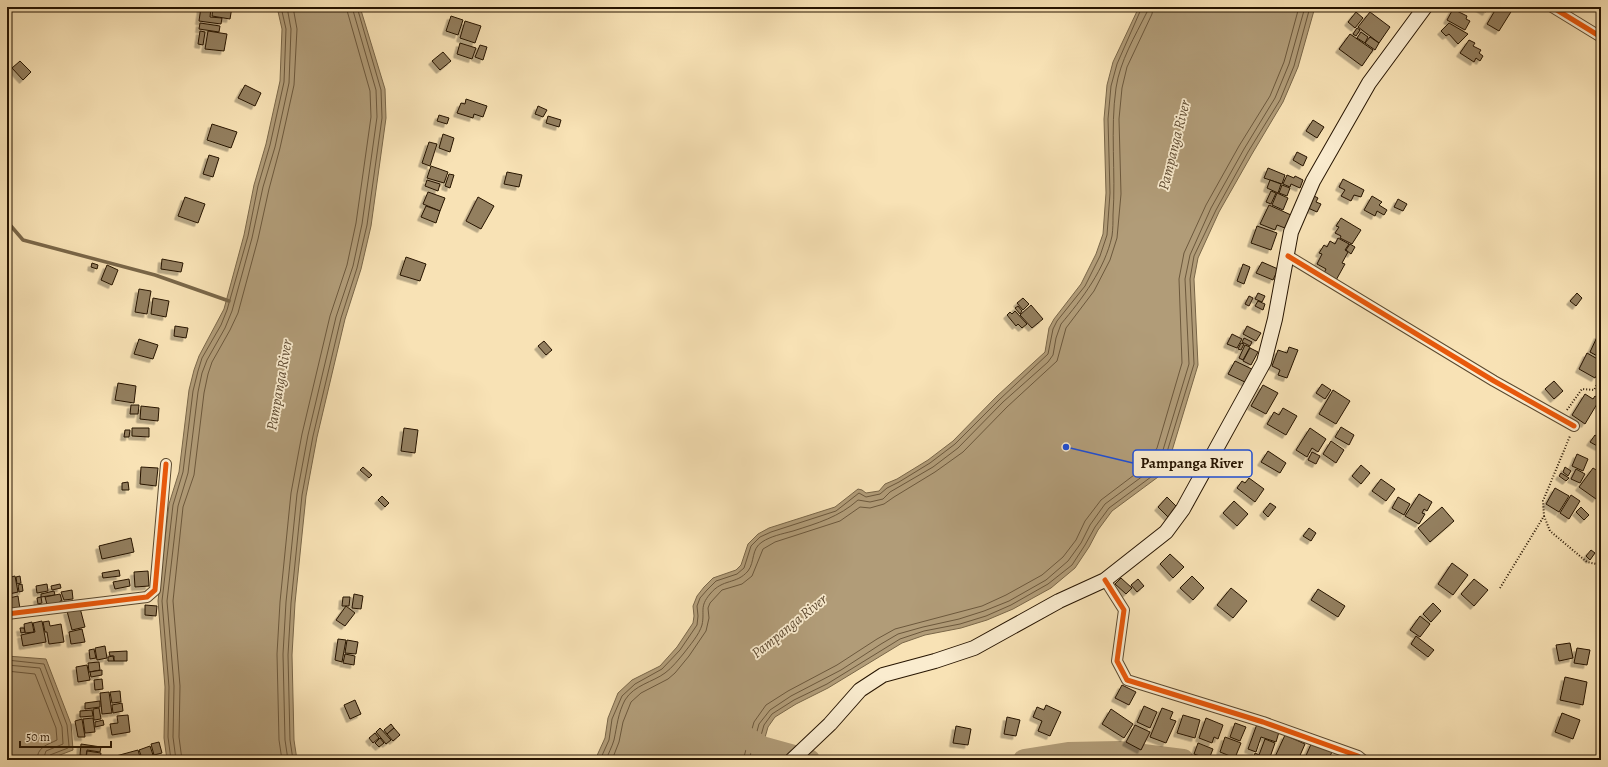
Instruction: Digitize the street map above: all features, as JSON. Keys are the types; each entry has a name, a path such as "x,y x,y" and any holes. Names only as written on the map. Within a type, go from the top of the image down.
{"main road":[{"path":"796,756 830,724 860,690 883,675 935,661 974,648 1059,601 1105,580 1166,532 1183,509 1264,362 1275,319 1288,256 1291,232 1313,181 1369,83 1425,7"}],"street":[{"path":"1552,7 1601,37"},
{"path":"1288,256 1494,381 1574,426"},
{"path":"7,614 147,598 156,590 166,464"},
{"path":"1105,580 1124,610 1117,661 1127,680 1263,722 1358,756 1363,760"}],"path":[{"path":"1601,377 1594,390 1582,389 1565,413 1574,426 1543,501 1544,516 1550,531 1588,562 1601,564"},
{"path":"1500,588 1544,516"}],"water":[{"path":"277,7 360,7 385,89 386,118 371,226 361,269 345,319 317,437 306,496 295,603 292,655 294,740 297,760 167,760 164,738 165,687 158,601 169,504 179,472 189,390 194,370 199,356 224,309 244,235 254,185 266,144 280,81 282,29"},
{"path":"1139,7 1315,7 1298,67 1283,102 1219,212 1198,258 1194,279 1198,365 1171,454 1158,477 1112,511 1098,530 1075,568 1051,588 1013,609 987,620 961,628 925,635 902,643 828,688 796,704 775,717 768,727 757,760 595,760 605,738 608,718 618,693 632,680 660,666 677,647 693,623 693,606 697,596 713,578 736,570 741,565 748,544 758,534 769,528 835,507 858,489 866,493 879,491 885,484 897,479 928,460 953,441 997,396 1045,352 1049,328 1054,319 1081,284 1096,254 1103,234 1106,193 1104,119 1107,85 1113,62"},
{"path":"7,656 46,659 71,724 73,750 47,760 7,760"}],"building":[{"path":"201,7 211,7 210,17 222,18 221,24 199,21"},
{"path":"213,7 232,7 230,19 212,16"},
{"path":"1478,7 1489,7 1486,12"},
{"path":"1497,7 1514,7 1499,31 1487,24"},
{"path":"1453,9 1467,16 1466,19 1470,21 1465,30 1447,20"},
{"path":"1356,12 1363,18 1355,28 1348,22"},
{"path":"1370,12 1390,27 1379,43 1358,27"},
{"path":"451,16 463,20 458,35 446,31"},
{"path":"465,21 481,26 475,43 460,38"},
{"path":"200,23 220,26 219,32 199,29"},
{"path":"1449,23 1468,34 1458,44 1449,34 1446,36 1441,31"},
{"path":"1357,28 1360,30 1356,36 1353,34"},
{"path":"200,31 205,32 203,45 198,44"},
{"path":"208,31 227,34 224,51 205,49"},
{"path":"1361,32 1368,37 1365,43 1357,38"},
{"path":"1350,34 1373,50 1362,66 1339,49"},
{"path":"1370,37 1379,43 1375,50 1365,43"},
{"path":"1469,40 1475,43 1473,46 1481,50 1479,53 1483,56 1480,61 1476,58 1474,62 1460,53"},
{"path":"460,43 476,48 472,59 457,54"},
{"path":"480,45 487,47 483,60 475,57"},
{"path":"443,52 451,61 440,70 432,61"},
{"path":"20,61 31,72 23,80 12,68"},
{"path":"245,85 261,93 255,106 238,98"},
{"path":"466,99 487,106 483,117 474,114 473,118 457,113 461,103 465,104"},
{"path":"538,106 547,110 543,117 535,114"},
{"path":"439,115 449,118 447,124 437,121"},
{"path":"548,116 561,120 559,127 546,123"},
{"path":"1313,120 1324,127 1317,138 1306,131"},
{"path":"212,124 237,132 231,148 207,140"},
{"path":"443,134 454,138 450,152 439,148"},
{"path":"429,142 437,144 430,166 422,163"},
{"path":"1297,152 1307,157 1303,166 1293,160"},
{"path":"209,155 219,158 213,177 203,174"},
{"path":"431,166 448,172 444,183 427,178"},
{"path":"1268,168 1285,175 1282,184 1264,178"},
{"path":"507,172 522,175 519,187 504,184"},
{"path":"449,174 454,175 450,188 445,186"},
{"path":"1287,175 1294,178 1295,176 1303,180 1300,188 1291,184 1290,187 1283,184"},
{"path":"1343,179 1364,190 1361,197 1354,195 1351,201 1341,196 1345,190 1339,187"},
{"path":"427,180 440,184 438,191 425,186"},
{"path":"1270,180 1281,184 1278,193 1267,188"},
{"path":"1282,185 1290,188 1287,196 1279,193"},
{"path":"1271,191 1276,193 1271,204 1266,202"},
{"path":"428,192 445,198 440,211 423,204"},
{"path":"1277,193 1288,198 1283,210 1272,205"},
{"path":"1314,196 1318,198 1316,202 1321,204 1317,212 1308,208"},
{"path":"1372,196 1382,202 1379,205 1387,210 1384,215 1377,211 1375,216 1364,210"},
{"path":"185,197 205,204 198,223 178,216"},
{"path":"478,197 494,206 481,229 466,221"},
{"path":"1398,199 1407,204 1403,211 1394,207"},
{"path":"1269,205 1291,215 1285,228 1277,225 1275,230 1260,224"},
{"path":"426,206 440,211 436,223 421,217"},
{"path":"1341,218 1361,230 1352,244 1340,238 1341,236 1335,233 1339,227 1336,226"},
{"path":"1257,226 1277,233 1271,250 1251,243"},
{"path":"1338,238 1349,244 1345,250 1348,252 1342,263 1345,264 1335,282 1323,275 1326,269 1317,264 1322,254 1319,253 1324,245 1327,247 1330,241 1335,244"},
{"path":"1350,244 1355,247 1351,254 1346,250"},
{"path":"406,257 426,264 420,281 400,275"},
{"path":"162,259 183,263 181,272 161,269"},
{"path":"1262,262 1278,269 1273,280 1256,273"},
{"path":"92,263 98,265 97,269 91,267"},
{"path":"1243,264 1250,267 1244,284 1237,281"},
{"path":"107,265 118,270 112,285 101,280"},
{"path":"139,289 151,291 147,314 135,312"},
{"path":"1258,293 1265,296 1262,302 1255,299"},
{"path":"1577,293 1582,298 1576,306 1570,301"},
{"path":"1249,296 1253,298 1249,306 1245,304"},
{"path":"153,298 169,301 166,317 151,314"},
{"path":"1023,298 1029,304 1023,310 1017,303"},
{"path":"1258,301 1265,304 1263,310 1255,306"},
{"path":"1031,305 1043,319 1032,328 1020,315"},
{"path":"1018,306 1022,311 1020,314 1015,308"},
{"path":"1015,311 1027,324 1022,328 1018,324 1016,326 1007,315 1010,312 1012,314"},
{"path":"175,326 188,328 186,338 174,336"},
{"path":"1247,326 1261,333 1256,341 1243,334"},
{"path":"1232,334 1242,339 1237,348 1227,344"},
{"path":"1598,335 1601,337 1601,358 1590,352"},
{"path":"1244,338 1252,342 1250,346 1242,342"},
{"path":"139,339 158,345 153,359 134,354"},
{"path":"544,341 552,350 546,355 538,346"},
{"path":"1241,343 1244,344 1241,350 1238,349"},
{"path":"1245,345 1250,347 1243,360 1239,358"},
{"path":"1289,347 1298,350 1287,378 1278,375 1280,370 1272,366 1278,350 1287,353"},
{"path":"1250,348 1258,352 1251,365 1243,361"},
{"path":"1587,353 1601,361 1601,368 1595,378 1579,369"},
{"path":"1235,361 1256,371 1249,384 1228,374"},
{"path":"1554,381 1563,391 1554,399 1545,389"},
{"path":"118,383 136,386 134,403 115,400"},
{"path":"1322,384 1331,390 1325,399 1316,393"},
{"path":"1263,385 1278,393 1266,414 1251,406"},
{"path":"1333,390 1350,401 1336,424 1319,414"},
{"path":"1585,394 1593,399 1595,396 1600,399 1585,424 1572,415"},
{"path":"131,405 139,405 138,414 130,414"},
{"path":"141,406 159,408 158,421 140,419"},
{"path":"1283,408 1297,416 1286,435 1267,424 1274,412 1279,415"},
{"path":"1341,427 1354,435 1349,445 1335,437"},
{"path":"132,428 149,428 149,437 132,436"},
{"path":"404,428 418,430 415,453 401,451"},
{"path":"1310,428 1326,439 1318,452 1312,448 1307,457 1296,450"},
{"path":"125,430 130,430 129,437 124,437"},
{"path":"1595,435 1601,439 1601,444 1599,447 1590,442"},
{"path":"1331,441 1344,450 1336,463 1323,454"},
{"path":"1268,451 1286,463 1280,473 1261,462"},
{"path":"1312,452 1320,456 1316,464 1308,460"},
{"path":"1577,454 1588,459 1583,471 1572,466"},
{"path":"1361,465 1370,473 1361,484 1352,476"},
{"path":"141,467 158,468 156,486 140,484"},
{"path":"363,467 372,475 369,478 360,470"},
{"path":"1565,467 1571,471 1568,476 1563,472"},
{"path":"1593,468 1601,473 1601,491 1596,499 1579,487"},
{"path":"1576,469 1585,474 1580,483 1571,479"},
{"path":"1561,473 1569,478 1566,481 1559,476"},
{"path":"1249,478 1264,489 1255,502 1237,488 1242,481 1245,483"},
{"path":"1381,479 1395,489 1386,501 1372,491"},
{"path":"128,482 129,490 122,490 122,483"},
{"path":"1555,488 1569,496 1559,512 1546,504"},
{"path":"1419,494 1432,502 1427,511 1424,509 1422,513 1425,514 1419,524 1405,516"},
{"path":"1571,495 1580,501 1569,519 1560,513"},
{"path":"382,496 389,503 385,507 378,500"},
{"path":"1167,497 1177,507 1168,517 1158,507"},
{"path":"1398,497 1410,504 1404,515 1392,508"},
{"path":"1234,501 1248,514 1237,526 1223,513"},
{"path":"1270,503 1276,507 1268,517 1263,512"},
{"path":"1442,507 1454,521 1430,542 1418,528"},
{"path":"1581,507 1589,515 1584,520 1576,512"},
{"path":"1309,528 1316,533 1311,541 1303,536"},
{"path":"131,538 134,552 102,559 99,546"},
{"path":"1591,550 1595,553 1590,560 1586,556"},
{"path":"1170,554 1184,567 1173,578 1160,564"},
{"path":"1452,563 1468,575 1453,595 1438,584"},
{"path":"119,570 120,576 103,578 102,573"},
{"path":"148,571 149,586 135,587 134,572"},
{"path":"15,576 18,592 9,594 7,578"},
{"path":"20,576 21,583 17,584 16,577"},
{"path":"1192,576 1204,588 1193,600 1180,588"},
{"path":"1121,578 1132,588 1126,594 1115,584"},
{"path":"129,579 130,586 115,589 113,582"},
{"path":"1138,579 1144,586 1137,592 1131,585"},
{"path":"1474,579 1488,590 1474,606 1461,594"},
{"path":"22,584 23,591 19,592 18,585"},
{"path":"47,584 48,591 37,593 36,586"},
{"path":"60,584 61,588 52,590 51,586"},
{"path":"1231,588 1247,601 1233,618 1217,605"},
{"path":"1318,589 1345,606 1338,617 1311,600"},
{"path":"72,590 73,599 64,600 61,592"},
{"path":"54,591 55,595 41,597 41,594"},
{"path":"60,594 62,601 60,601 61,606 48,608 45,597"},
{"path":"354,594 363,596 361,609 352,608"},
{"path":"18,596 20,609 11,611 9,598"},
{"path":"41,597 42,603 38,604 37,598"},
{"path":"343,597 350,597 349,606 342,606"},
{"path":"1433,603 1441,611 1431,622 1423,614"},
{"path":"145,605 157,606 156,616 145,615"},
{"path":"346,606 355,613 345,626 336,620"},
{"path":"80,608 85,627 72,630 67,611"},
{"path":"1420,616 1430,624 1420,637 1410,630"},
{"path":"42,621 46,642 23,646 21,635 35,632 33,623"},
{"path":"49,621 50,626 61,624 64,642 49,644 47,632 45,632 43,622"},
{"path":"32,622 34,632 25,633 24,624"},
{"path":"20,628 24,628 25,632 21,633"},
{"path":"82,629 85,642 71,644 69,632"},
{"path":"1416,636 1434,650 1428,657 1411,644"},
{"path":"338,639 346,640 342,662 335,660"},
{"path":"347,640 358,642 356,654 345,653"},
{"path":"1570,643 1573,658 1559,661 1556,645"},
{"path":"105,646 107,658 97,660 95,648"},
{"path":"1577,648 1590,650 1587,665 1574,663"},
{"path":"94,649 96,658 90,659 89,650"},
{"path":"127,651 127,661 114,661 114,656 110,656 109,652"},
{"path":"345,654 355,656 354,665 343,663"},
{"path":"113,656 114,661 108,661 108,657"},
{"path":"99,662 100,670 89,672 88,663"},
{"path":"87,665 90,680 78,682 76,667"},
{"path":"102,670 102,675 91,677 90,672"},
{"path":"1565,677 1587,682 1583,705 1560,700"},
{"path":"102,679 103,689 95,690 94,680"},
{"path":"1122,685 1136,692 1129,705 1115,698"},
{"path":"120,691 121,702 112,703 110,692"},
{"path":"109,692 112,713 102,714 100,693"},
{"path":"355,700 361,714 350,719 344,705"},
{"path":"100,701 100,707 85,709 85,703"},
{"path":"122,703 123,711 113,713 112,705"},
{"path":"1046,705 1061,712 1050,736 1038,731 1042,721 1033,717 1037,707 1044,710"},
{"path":"1144,706 1157,712 1150,728 1137,722"},
{"path":"99,708 101,719 94,720 93,709"},
{"path":"1162,708 1173,712 1170,719 1176,721 1166,743 1150,737"},
{"path":"1111,709 1133,724 1124,738 1102,724"},
{"path":"92,710 93,716 80,717 80,711"},
{"path":"1562,713 1580,720 1573,739 1555,732"},
{"path":"128,715 130,732 112,735 110,724 118,723 117,716"},
{"path":"1183,715 1200,720 1195,738 1177,733"},
{"path":"1007,717 1020,720 1016,736 1004,734"},
{"path":"93,718 95,732 85,733 83,719"},
{"path":"1206,718 1223,725 1218,739 1214,737 1212,743 1199,738"},
{"path":"82,719 85,737 78,737 75,721"},
{"path":"103,720 104,725 95,727 95,722"},
{"path":"1235,723 1246,727 1240,741 1230,737"},
{"path":"391,724 394,728 387,734 384,730"},
{"path":"1257,724 1279,732 1276,742 1261,737 1256,752 1248,749"},
{"path":"1135,725 1150,732 1141,750 1126,742"},
{"path":"956,726 971,729 968,745 953,743"},
{"path":"380,728 391,740 386,744 376,732"},
{"path":"394,728 400,735 393,741 387,734"},
{"path":"375,733 379,738 373,743 369,738"},
{"path":"1285,735 1305,744 1298,760 1274,759"},
{"path":"1225,737 1241,743 1235,758 1220,752"},
{"path":"380,738 384,743 379,747 375,743"},
{"path":"1265,739 1275,743 1269,760 1253,760 1255,753 1259,755"},
{"path":"159,742 162,753 154,755 151,744"},
{"path":"1312,742 1332,752 1328,760 1304,760"},
{"path":"1198,743 1213,749 1209,759 1194,754"},
{"path":"81,744 101,747 100,752 87,750 86,756 80,755"},
{"path":"150,746 153,755 142,758 139,750"},
{"path":"138,750 140,757 131,760 117,760 116,756"},
{"path":"87,751 101,753 100,760 86,760"},
{"path":"79,756 82,760 73,760"}],"waterway":[{"path":"7,224 11,226 23,240 155,275 229,301"},
{"path":"737,732 762,747 809,760"},
{"path":"1024,760 1068,753 1119,752 1183,760"}],"cycle path":[{"path":"1552,7 1601,37"},
{"path":"1288,256 1494,381 1574,426"},
{"path":"7,614 147,597 155,590 166,464"},
{"path":"1105,580 1124,610 1117,661 1127,680 1263,722 1358,756 1363,760"}],"place":[{"name":"Pampanga River","path":"1066,447"}]}
